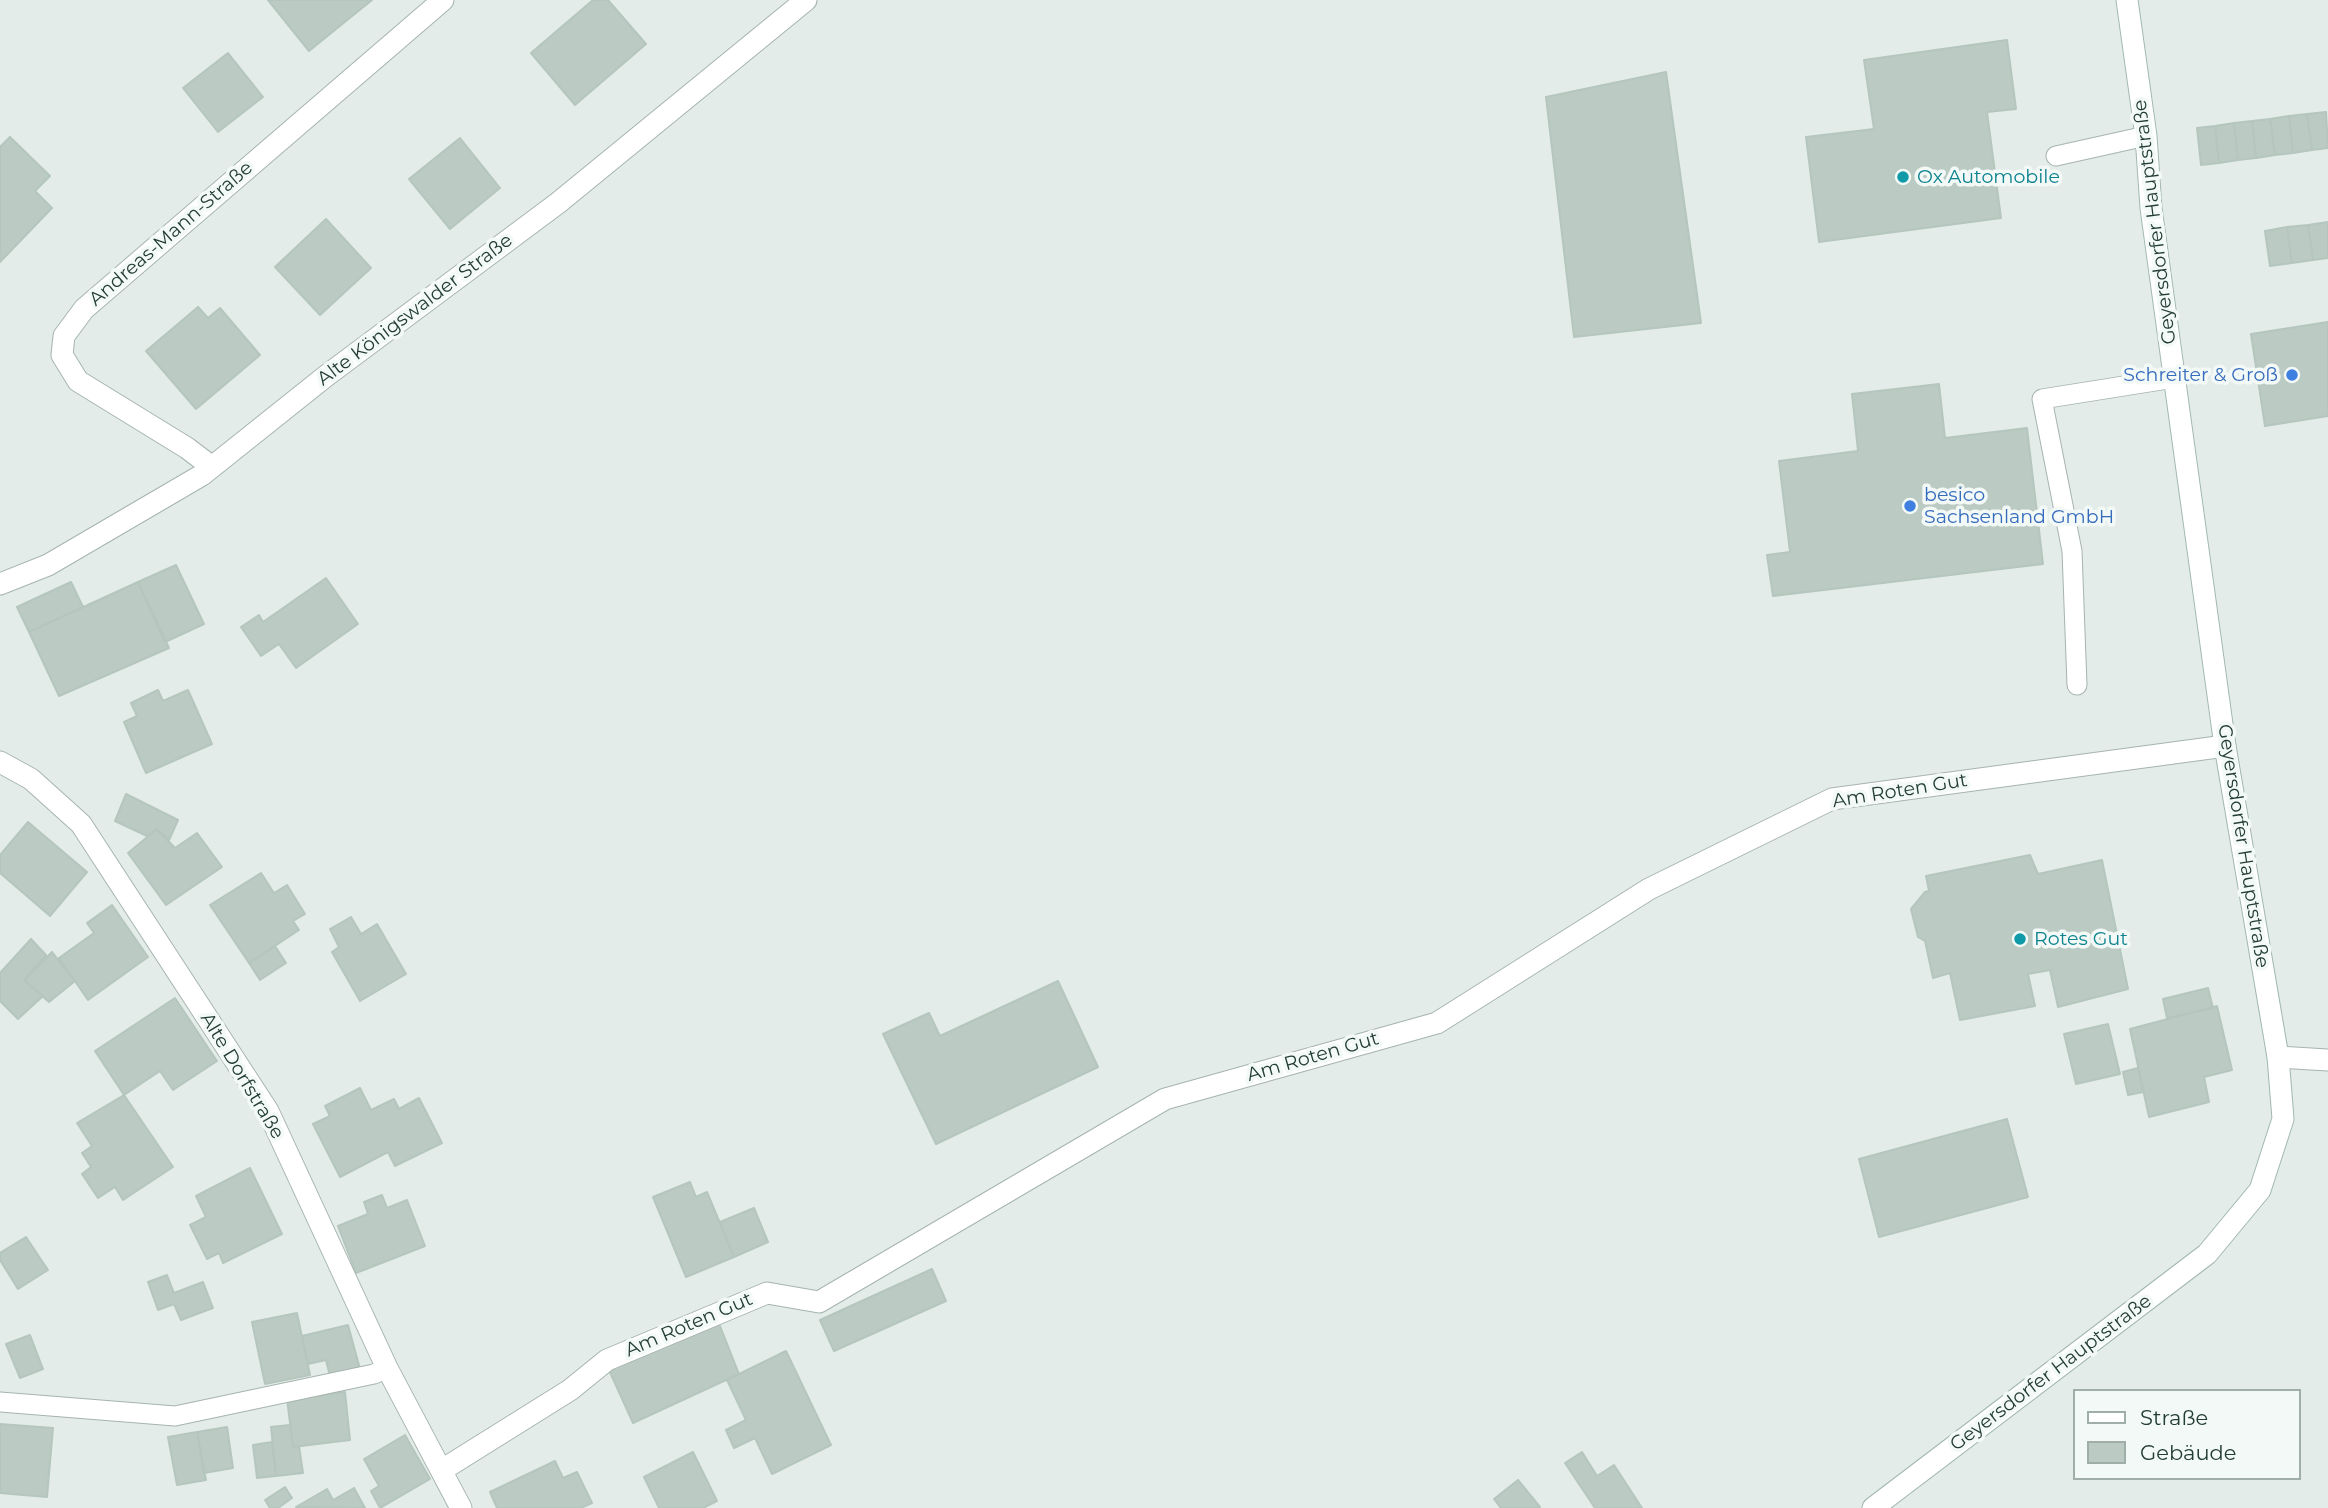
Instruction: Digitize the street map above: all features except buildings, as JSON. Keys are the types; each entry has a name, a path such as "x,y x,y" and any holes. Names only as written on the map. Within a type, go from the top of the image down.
{"street":[{"name":"Andreas-Mann-Straße","path":"212,467 187,448 78,381 62,355 64,336 84,309 443,0"},
{"name":"Alte Königswalder Straße","path":"0,584 48,565 202,475 326,376 558,203 806,0"},
{"name":"Geyersdorfer Hauptstraße","path":"1873,1508 2207,1254 2259,1191 2283,1119 2278,1057 2225,746 2151,208 2146,136 2127,0"},
{"name":"Am Roten Gut","path":"442,1470 570,1390 607,1360 767,1293 819,1302 1165,1099 1437,1023 1649,889 1832,799 2225,746"},
{"name":"Alte Dorfstraße","path":"0,762 31,779 81,824 268,1111 387,1368 461,1508"},
{"path":"2278,1057 2328,1060"}],"lane":[{"path":"2056,156 2146,136"},
{"path":"2077,685 2072,551 2042,399 2174,378"},
{"path":"0,1402 175,1416 374,1374 387,1368"}],"place":[{"name":"Ox Automobile","path":"1903,177"},
{"name":"Schreiter & Groß","path":"2292,375"},
{"name":"besico Sachsenland GmbH","path":"1910,506"},
{"name":"Rotes Gut","path":"2020,939"}]}
